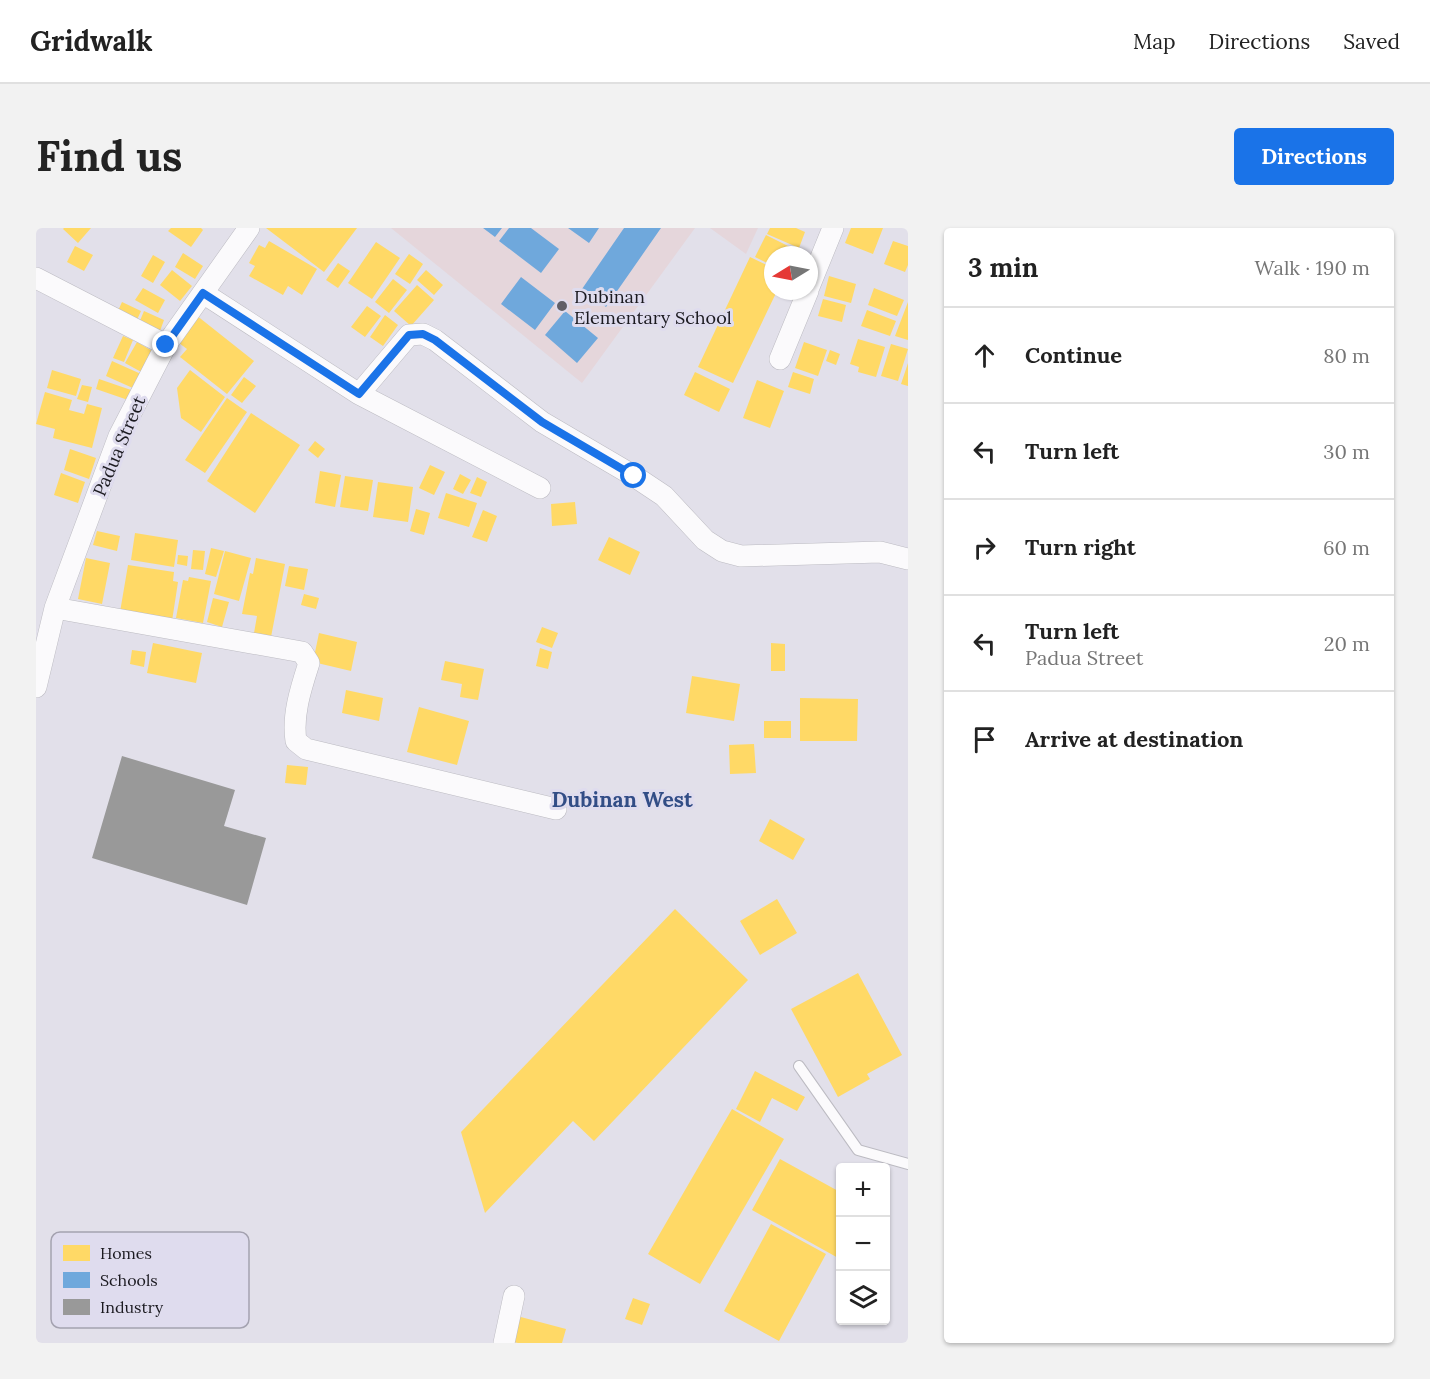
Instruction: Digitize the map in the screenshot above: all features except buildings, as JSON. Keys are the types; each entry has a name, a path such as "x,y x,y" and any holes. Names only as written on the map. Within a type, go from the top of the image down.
{"street":[{"name":"Padua Street","path":"36,687 55,608 120,436 166,345 249,228"},
{"path":"818,265 833,228"},
{"path":"36,278 166,345"},
{"path":"203,293 359,394 540,488"},
{"path":"780,359 804,300"},
{"path":"359,394 409,335 423,334 435,340 542,422 664,496 705,540 722,551 741,556 880,552 908,559"},
{"path":"55,608 302,652 309,663 302,683 294,726 296,741 306,749 556,809"},
{"path":"504,1343 514,1296"}],"lane":[{"path":"799,1066 858,1150 908,1164"}],"shaded area":[{"name":"Dubinan Elementary School","path":"391,228 695,228 582,383"},
{"name":"Dubinan Elementary School","path":"710,228 758,228 746,254"}],"place":[{"name":"Dubinan Elementary School","path":"562,306"}],"district":[{"name":"Dubinan West","path":"622,799"}],"route":[{"path":"166,345 203,293 359,394 409,335 423,334 435,340 542,422 634,476"}]}
